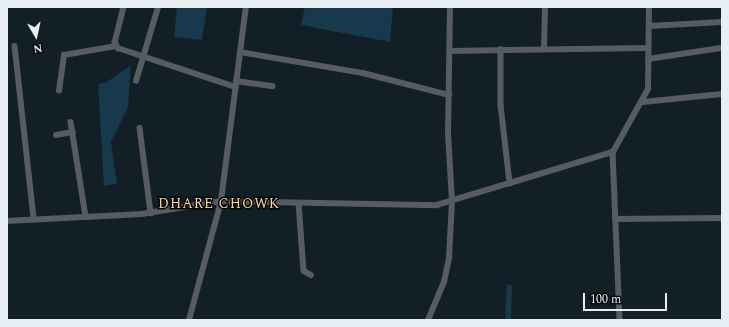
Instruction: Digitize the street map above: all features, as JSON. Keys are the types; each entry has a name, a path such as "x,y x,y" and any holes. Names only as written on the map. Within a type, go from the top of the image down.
{"street":[{"path":"116,46 124,7"},
{"path":"136,81 145,59 158,7"},
{"path":"189,320 221,202 246,7"},
{"path":"428,320 444,282 452,201 449,95 451,51 450,7"},
{"path":"544,7 544,48"},
{"path":"620,320 613,152 643,102 648,59 649,7"},
{"path":"649,26 722,22"},
{"path":"15,46 34,219"},
{"path":"59,91 64,55 116,46 145,59 236,84 273,86"},
{"path":"451,51 544,48 648,48"},
{"path":"648,59 722,48"},
{"path":"501,49 501,105 510,183"},
{"path":"240,52 363,73 449,95"},
{"path":"643,102 722,94"},
{"path":"71,122 86,217"},
{"path":"140,128 151,213"},
{"path":"56,135 73,132"},
{"path":"7,220 151,213 221,202 437,205 613,152"},
{"path":"299,203 304,271 311,275"},
{"path":"615,219 722,218"}],"shaded area":[{"path":"177,7 207,7 202,40 174,37"},
{"path":"305,7 393,7 390,42 301,25"},
{"path":"131,65 128,107 111,142 117,184 104,186 98,84 107,82"},
{"path":"507,284 512,285 511,320 505,320"}],"district":[{"name":"DHARE CHOWK","path":"219,204"}]}
